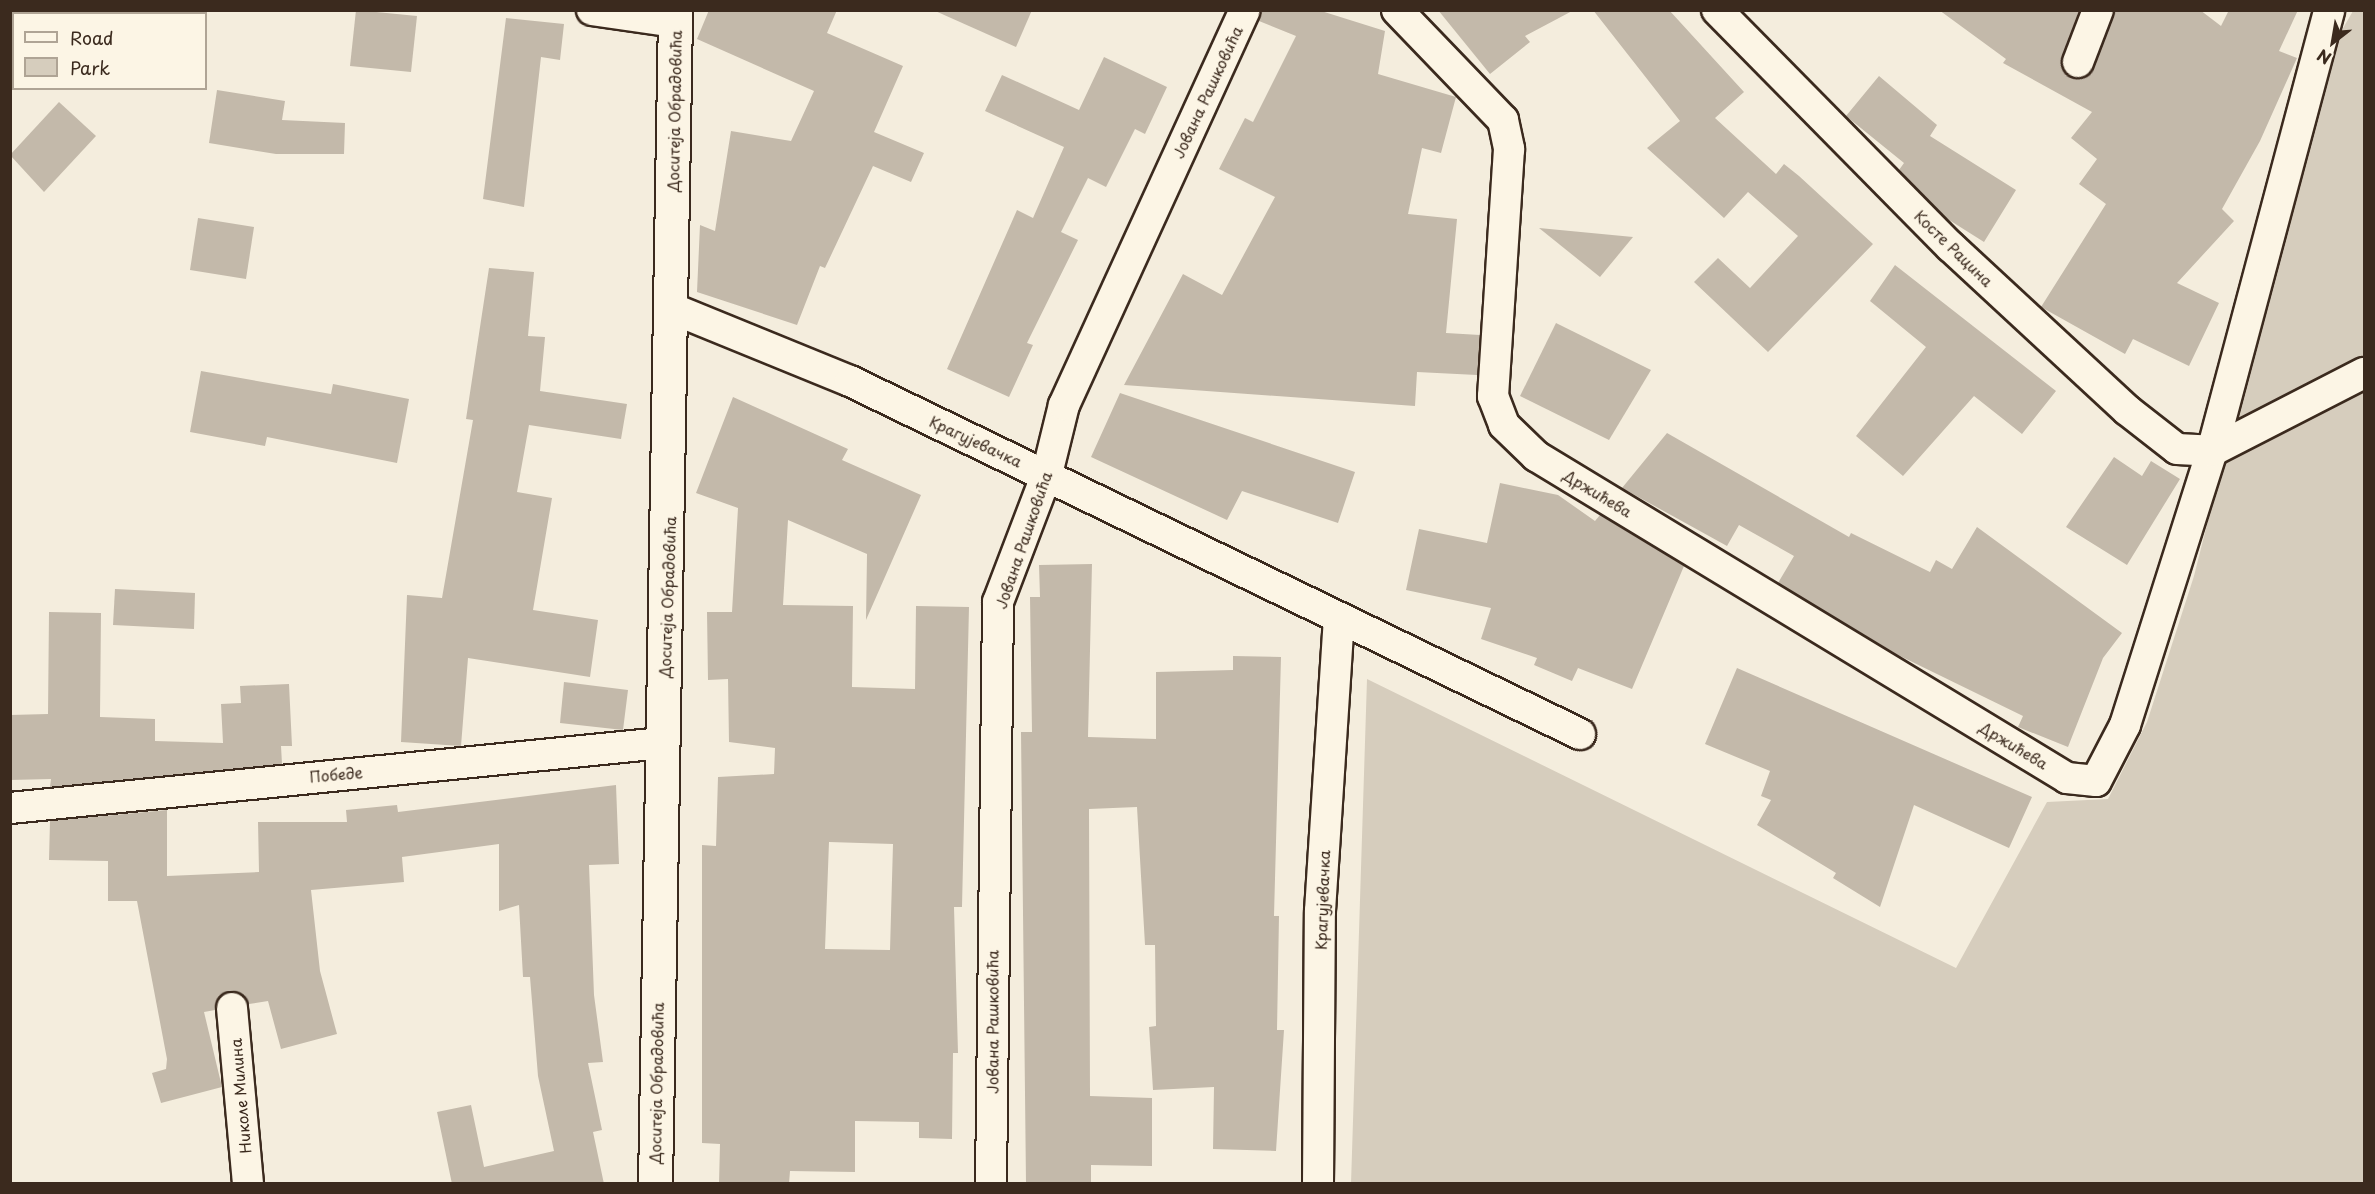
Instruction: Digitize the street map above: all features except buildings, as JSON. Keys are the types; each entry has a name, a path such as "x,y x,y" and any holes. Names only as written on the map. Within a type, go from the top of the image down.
{"street":[{"path":"592,10 675,16"},
{"name":"Јована Рашковића","path":"991,1184 997,613 1047,474 1064,405 1245,10"},
{"name":"Држићева","path":"1397,10 1503,120 1509,171 1493,396 1504,425 1536,456 2067,778 2096,781 2125,725 2212,451"},
{"name":"Косте Рацина","path":"1717,10 1951,247 2127,410 2177,448 2212,451"},
{"path":"2078,62 2098,10"},
{"path":"2212,451 2329,10"},
{"name":"Доситеја Обрадовића","path":"655,1184 675,16"},
{"name":"Крагујевачка","path":"671,309 808,363 1047,474 1580,734"},
{"path":"2212,451 2364,373"},
{"name":"Крагујевачка","path":"1318,1184 1320,911 1339,618"},
{"name":"Победе","path":"10,808 662,743"},
{"name":"Николе Милина","path":"232,1008 248,1184"}],"green space":[{"path":"2353,11 2364,11 2364,1183 1351,1184 1367,679 1956,968 2047,802 2108,799 2147,722 2194,576 2324,61"}]}
